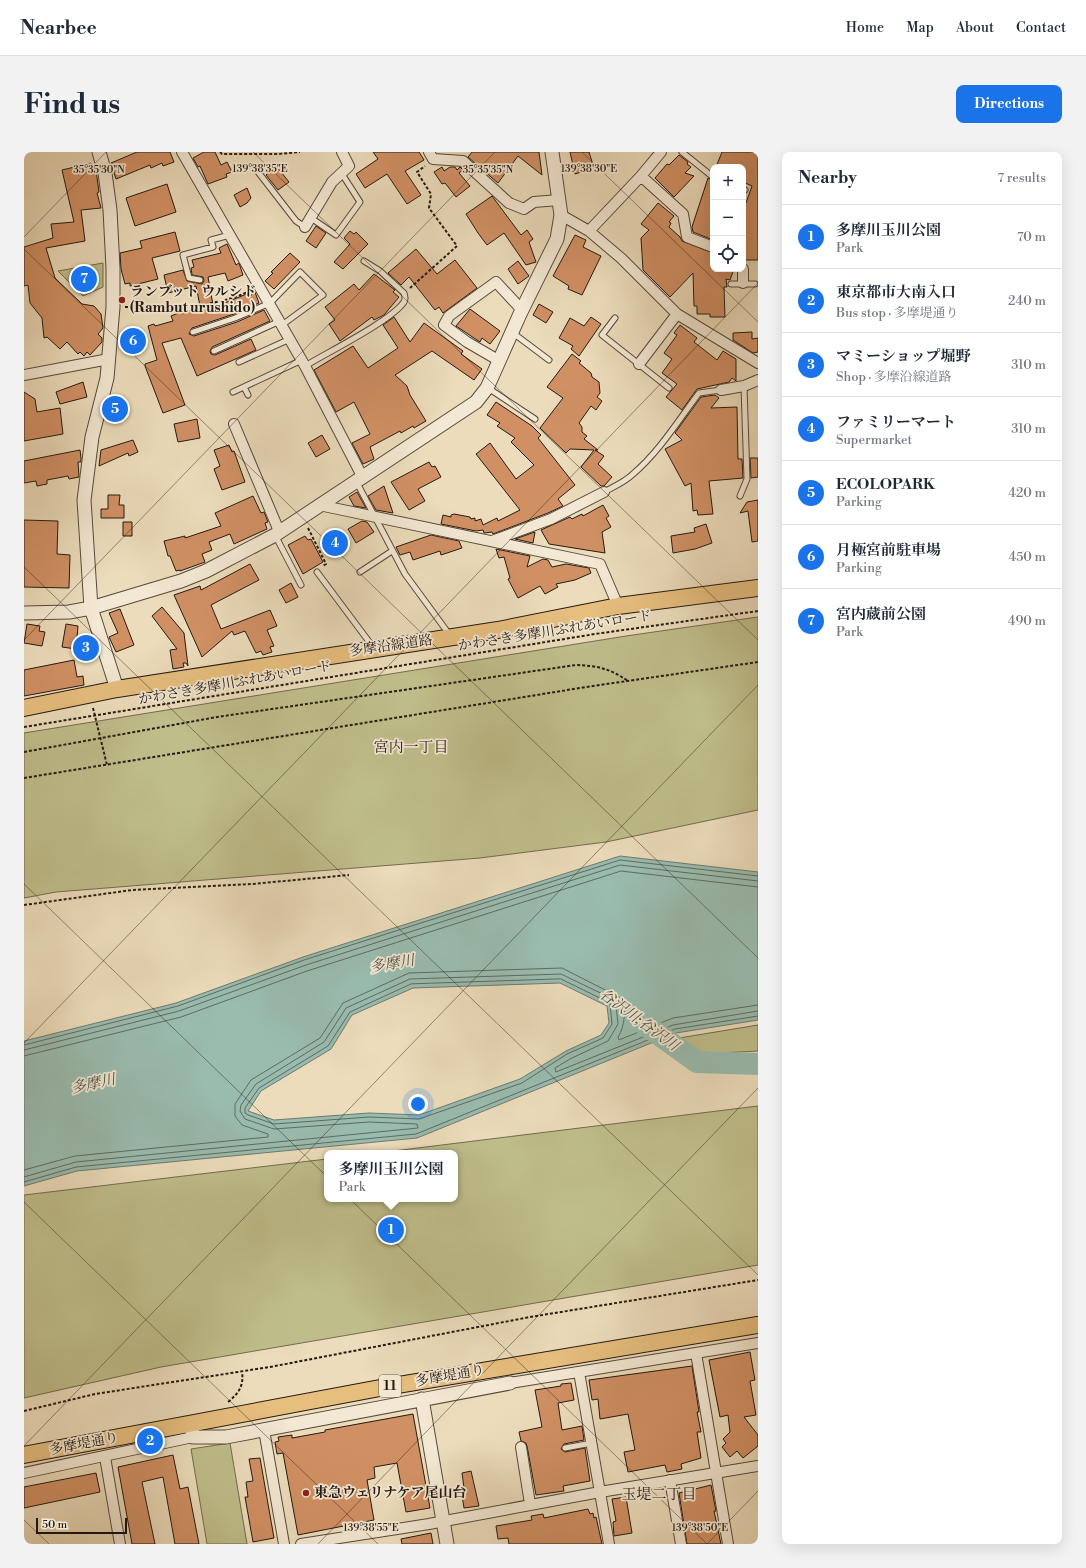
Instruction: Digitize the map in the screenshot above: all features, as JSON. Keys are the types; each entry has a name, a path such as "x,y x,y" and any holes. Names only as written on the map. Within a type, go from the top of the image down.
{"main road":[{"name":"多摩沿線道路","path":"24,708 117,689 498,630 618,606 758,588"},
{"name":"多摩堤通り","path":"24,1455 192,1430 566,1356 758,1324"}],"street":[{"path":"99,152 105,173 110,210 114,268 113,307 107,378 92,437 84,500 91,608 117,689"},
{"path":"182,152 261,286 304,363 359,478"},
{"path":"305,227 332,182 349,166 342,152"},
{"path":"24,613 69,612 91,608 195,576 277,533 359,478 460,414 476,402 487,388 498,360 557,239 561,215 552,152"},
{"path":"589,231 641,176 661,152"},
{"path":"431,156 463,161 509,203 524,209 534,202 559,200"},
{"path":"641,176 683,214 687,237 710,246"},
{"path":"561,215 589,231 620,258 677,314 758,363"},
{"path":"743,272 743,283"},
{"path":"498,360 467,342 444,325 450,316 496,282 522,310"},
{"path":"639,364 677,314"},
{"path":"24,375 109,359"},
{"path":"720,390 744,386 758,380"},
{"path":"234,424 277,533"},
{"path":"492,541 551,519 604,492"},
{"path":"319,505 600,564 618,606"},
{"path":"24,1473 105,1457 192,1430 226,1436 422,1399 758,1343"},
{"path":"696,1353 728,1544"},
{"path":"579,1372 609,1544"},
{"path":"422,1399 447,1544"},
{"path":"264,1430 284,1544"},
{"path":"521,1447 530,1504"},
{"path":"105,1457 120,1544"},
{"path":"301,1544 443,1521 530,1504 758,1466"},
{"path":"670,1480 681,1544"}],"lane":[{"path":"682,152 710,175"},
{"path":"255,168 296,221 305,227"},
{"path":"311,218 336,235 360,202 342,174"},
{"path":"200,280 189,278 183,255 212,247 211,240 230,235"},
{"path":"232,392 304,363 390,316 404,302 406,298 404,293 380,271 364,261"},
{"path":"193,332 235,318 270,303 300,272 323,295 281,323 214,351"},
{"path":"731,284 755,284"},
{"path":"615,318 602,335 669,388"},
{"path":"512,332 549,360"},
{"path":"239,362 290,338"},
{"path":"740,496 746,480 744,386"},
{"path":"244,387 248,395"},
{"path":"487,388 534,419"},
{"path":"604,492 632,475 649,458 698,393 720,390"},
{"path":"359,478 392,551 405,574 451,637"},
{"path":"277,533 301,585"},
{"path":"360,572 392,551"},
{"path":"317,572 374,648"},
{"path":"565,1448 592,1443"}],"path":[{"path":"220,152 222,154 278,154 300,152"},
{"path":"404,293 457,246 429,208 431,194 416,172 431,156"},
{"path":"113,307 182,307 209,304 227,300 261,286"},
{"path":"302,517 326,564 317,572"},
{"name":"かわさき多摩川ふれあいロード","path":"24,727 62,720 95,717 595,634 758,611"},
{"path":"24,778 629,681 758,662"},
{"path":"24,752 217,717 576,665 597,666 612,670 629,681"},
{"path":"93,704 107,765"},
{"path":"24,905 132,890 252,884 349,875"},
{"path":"24,1411 95,1394 242,1371 530,1317 758,1280"},
{"path":"226,1404 237,1395 241,1388 243,1381 242,1371"}],"shaded area":[{"path":"103,263 103,287 83,296 58,271"},
{"path":"758,617 758,810 606,842 480,858 56,892 24,898 24,733 626,636"},
{"path":"758,1025 758,1051 702,1054 679,1043 679,1038"},
{"path":"758,1106 758,1265 161,1367 24,1398 24,1195 324,1159 324,1202 458,1202 458,1150 401,1150"},
{"path":"230,1443 247,1544 207,1544 191,1449"}],"water":[{"name":"多摩川","path":"620,856 758,872 758,1020 676,1033 417,1138 77,1171 24,1186 24,1041 176,1003 303,957","holes":["560,983 607,1006 609,1023 601,1035 566,1051 520,1079 419,1115 369,1113 274,1120 248,1111 261,1091 331,1049 352,1015 413,988"]}],"building":[{"path":"137,152 170,152 174,162 163,166 162,163 151,168 150,165 116,179 111,163"},
{"path":"204,152 215,152 221,165 227,162 232,172 226,174 227,177 208,184 200,166 198,167 193,158"},
{"path":"373,152 419,152 424,160 405,171 421,195 407,204 387,174 365,188 356,174 378,159"},
{"path":"472,152 539,152 542,175 518,156 498,183 468,157"},
{"path":"570,152 589,152 594,168 575,174"},
{"path":"722,152 758,152 758,260 746,260 746,203 752,186 746,183 746,164 717,164"},
{"path":"679,155 688,162 687,164 691,167 685,173 694,176 674,197 655,178 667,164 669,165"},
{"path":"91,163 92,171 96,170 99,192 97,193 101,208 81,210 85,241 46,248 55,278 82,304 94,306 101,314 103,328 98,334 102,338 102,342 90,355 87,352 84,356 80,352 78,354 67,342 60,349 47,337 44,338 42,318 30,303 28,285 24,286 24,247 53,238 51,224 74,222 62,170"},
{"path":"277,167 289,182 278,190 266,175"},
{"path":"442,167 444,171 450,167 455,167 457,170 460,167 463,170 459,173 470,186 456,197 445,183 442,184 434,172"},
{"path":"708,178 710,179 710,239 693,232 692,227"},
{"path":"167,184 176,212 135,226 126,198"},
{"path":"247,188 251,198 247,203 240,207 234,195"},
{"path":"492,196 521,235 527,230 533,239 529,242 536,262 526,265 504,233 487,245 478,233 466,214"},
{"path":"658,203 674,216 669,222 671,223 669,227 680,237 682,241 710,252 710,272 733,272 730,280 726,279 727,287 724,287 725,317 710,317 710,314 697,314 697,306 694,306 693,273 670,297 643,270 641,238 649,230 641,224"},
{"path":"316,226 326,233 316,248 306,241"},
{"path":"350,231 354,234 356,232 368,244 343,269 334,262 350,244 344,238"},
{"path":"175,232 180,251 152,258 158,279 130,286 130,283 125,284 121,269 120,253 142,248 140,241"},
{"path":"575,235 586,240 583,247 601,256 582,295 568,289 569,286 553,276"},
{"path":"227,244 236,265 239,263 243,275 228,281 225,273 208,277 213,305 216,304 217,306 249,293 250,296 255,292 259,303 234,314 192,328 189,334 194,336 237,322 264,310 270,321 212,347 210,351 211,354 215,355 251,339 256,350 197,376 181,338 162,343 185,405 163,413 145,366 145,364 157,360 148,326 154,324 155,326 173,321 171,316 181,312 182,314 200,306 196,286 168,293 164,275 183,270 187,281 202,284 204,281 203,277 192,275 191,268 194,267 192,260 221,253 219,248"},
{"path":"416,249 437,274 455,260 477,288 443,313 439,307 435,310 409,277 401,285 388,273"},
{"path":"290,253 300,262 274,289 265,281 273,273 271,272"},
{"path":"518,261 529,276 518,284 508,269"},
{"path":"374,274 395,290 393,292 399,297 384,315 374,320 372,317 340,341 329,324 335,320 325,307 354,284 359,290"},
{"path":"539,304 553,312 546,323 533,315"},
{"path":"470,309 500,331 490,344 482,338 480,342 456,326"},
{"path":"394,317 410,342 424,323 463,351 461,354 482,369 474,380 432,351 395,375 407,386 410,395 426,421 401,433 400,431 370,447 374,459 363,464 352,443 370,434 354,402 336,412 314,370 353,346 368,368 398,348 383,325"},
{"path":"591,317 601,324 579,356 571,349 573,346 559,338 570,318 584,326"},
{"path":"680,325 697,338 694,342 717,360 723,351 736,359 736,381 732,378 729,382 697,389 682,410 666,397 677,384 662,373 672,359 664,353 677,335 674,333"},
{"path":"752,332 752,339 758,338 758,352 753,353 733,340 733,333"},
{"path":"572,354 581,361 579,363 599,382 600,393 597,397 602,401 596,410 591,406 579,423 582,427 582,432 587,436 584,439 598,450 595,450 604,456 598,464 612,477 604,486 601,486 581,467 594,450 570,449 566,453 540,428 563,398 547,387"},
{"path":"83,382 87,397 60,404 56,392"},
{"path":"24,392 35,399 37,412 60,408 63,434 24,441"},
{"path":"715,395 719,398 711,408 737,407 738,459 742,459 743,478 709,481 713,514 698,515 697,510 693,511 691,483 685,486 665,449 682,440 675,433 701,397"},
{"path":"496,402 532,426 541,435 538,438 575,485 558,499 563,506 493,534 492,532 484,533 483,530 476,531 441,524 443,515 451,517 451,515 454,514 470,517 471,519 475,518 475,521 481,519 483,525 497,518 498,521 520,510 476,454 490,443 516,479 534,465 511,442 515,438 497,426 500,423 487,415"},
{"path":"197,419 200,438 178,442 174,424"},
{"path":"322,435 330,449 316,457 308,443"},
{"path":"133,440 138,452 129,456 128,453 99,466 101,450"},
{"path":"229,445 232,452 234,451 245,482 222,490 214,469 220,466 214,450"},
{"path":"80,450 81,462 78,462 79,477 69,479 68,476 47,480 47,484 37,486 36,481 24,483 24,461"},
{"path":"750,458 758,458 758,477 751,478"},
{"path":"429,462 432,467 435,466 441,477 418,489 425,501 409,510 391,482"},
{"path":"384,486 393,513 376,510 368,496"},
{"path":"357,492 366,508 354,506 349,497"},
{"path":"108,495 120,495 119,505 124,505 124,518 101,518 101,509 108,509"},
{"path":"253,496 261,513 264,512 268,522 265,523 267,529 234,544 230,534 209,542 212,550 202,554 205,562 176,571 170,556 168,556 164,541 185,536 185,538 221,526 215,513"},
{"path":"758,500 758,541 752,542 748,511 740,513 747,502"},
{"path":"603,505 609,516 606,518 611,527 602,532 605,553 549,544 541,530 570,517 572,519 582,514 583,516"},
{"path":"24,520 58,521 57,554 70,555 69,588 24,587"},
{"path":"362,521 367,522 374,532 356,543 348,529"},
{"path":"123,522 132,522 132,536 123,536"},
{"path":"706,524 712,543 695,549 673,553 671,536 695,532 694,528"},
{"path":"535,532 533,543 515,539"},
{"path":"431,535 459,541 462,548 441,555 440,551 413,560 410,552 400,555 396,547"},
{"path":"305,536 308,540 311,539 323,562 303,574 288,545"},
{"path":"496,549 530,556 527,567 543,559 548,560 552,567 566,564 589,568 591,573 575,580 556,584 558,587 545,594 540,586 518,598 508,579 510,578 504,557 499,558"},
{"path":"250,564 259,580 211,605 221,629 270,610 277,626 267,630 274,646 270,647 272,652 263,655 261,651 256,653 245,631 234,635 232,631 202,657 174,595 200,586 201,590"},
{"path":"291,583 298,597 286,603 279,590"},
{"path":"162,607 184,633 188,666 186,663 183,663 184,667 173,669 170,650 177,649 152,616"},
{"path":"120,609 134,645 116,652 109,637 118,633 109,613"},
{"path":"27,624 40,626 39,631 45,632 42,646 24,643"},
{"path":"66,624 78,626 77,638 93,642 97,652 62,647"},
{"path":"74,660 77,677 83,676 84,685 24,696 24,670"},
{"path":"750,1352 755,1380 750,1381 756,1415 744,1417 758,1435 758,1446 743,1458 737,1451 730,1457 722,1447 726,1443 723,1439 730,1432 728,1415 720,1417 709,1360"},
{"path":"692,1366 699,1412 697,1412 701,1432 697,1432 701,1458 681,1464 682,1469 667,1472 665,1465 628,1472 624,1452 635,1450 628,1414 600,1419 598,1399 592,1400 589,1380"},
{"path":"571,1383 574,1400 558,1403 562,1430 582,1426 584,1440 564,1444 561,1449 565,1452 585,1448 590,1481 563,1486 564,1491 536,1495 527,1446 526,1443 521,1441 519,1432 542,1427 535,1390"},
{"path":"413,1414 430,1508 406,1512 397,1463 374,1467 375,1478 367,1480 374,1520 298,1535 283,1453 277,1454 275,1442 279,1441 278,1437 292,1435 292,1438 325,1432 325,1430"},
{"path":"173,1455 180,1489 188,1487 199,1544 175,1544 163,1477 142,1482 155,1544 132,1544 118,1467"},
{"path":"260,1458 274,1538 253,1542 245,1497 248,1497 246,1482 253,1481 249,1459"},
{"path":"471,1471 479,1506 464,1508 461,1489 464,1488 462,1473"},
{"path":"96,1473 100,1492 24,1508 24,1487"},
{"path":"711,1485 716,1511 714,1511 721,1544 687,1544 679,1493"},
{"path":"626,1497 632,1533 614,1536 613,1522 616,1521 612,1499"},
{"path":"588,1509 590,1514 593,1513 594,1518 596,1517 602,1544 509,1544 508,1538 498,1539 496,1526 532,1520 531,1516 543,1514 544,1518"},
{"path":"431,1533 433,1544 402,1544 401,1539"}],"waterway":[{"name":"谷沢川;谷沢川","path":"640,1021 697,1062 758,1064"}],"place":[{"name":"宮内蔵前公園","path":"84,279"},
{"name":"ランブット ウルシド (Rambut urushido)","path":"122,300"},
{"name":"月極宮前駐車場","path":"133,341"},
{"name":"ECOLOPARK","path":"115,409"},
{"name":"ファミリーマート","path":"335,543"},
{"name":"マミーショップ堀野","path":"86,648"},
{"name":"多摩川玉川公園","path":"391,1230"},
{"name":"東京都市大南入口","path":"150,1441"},
{"name":"東急ウェリナケア尾山台","path":"306,1493"}],"district":[{"name":"宮内一丁目","path":"411,747"},
{"name":"玉堤二丁目","path":"659,1494"}]}
